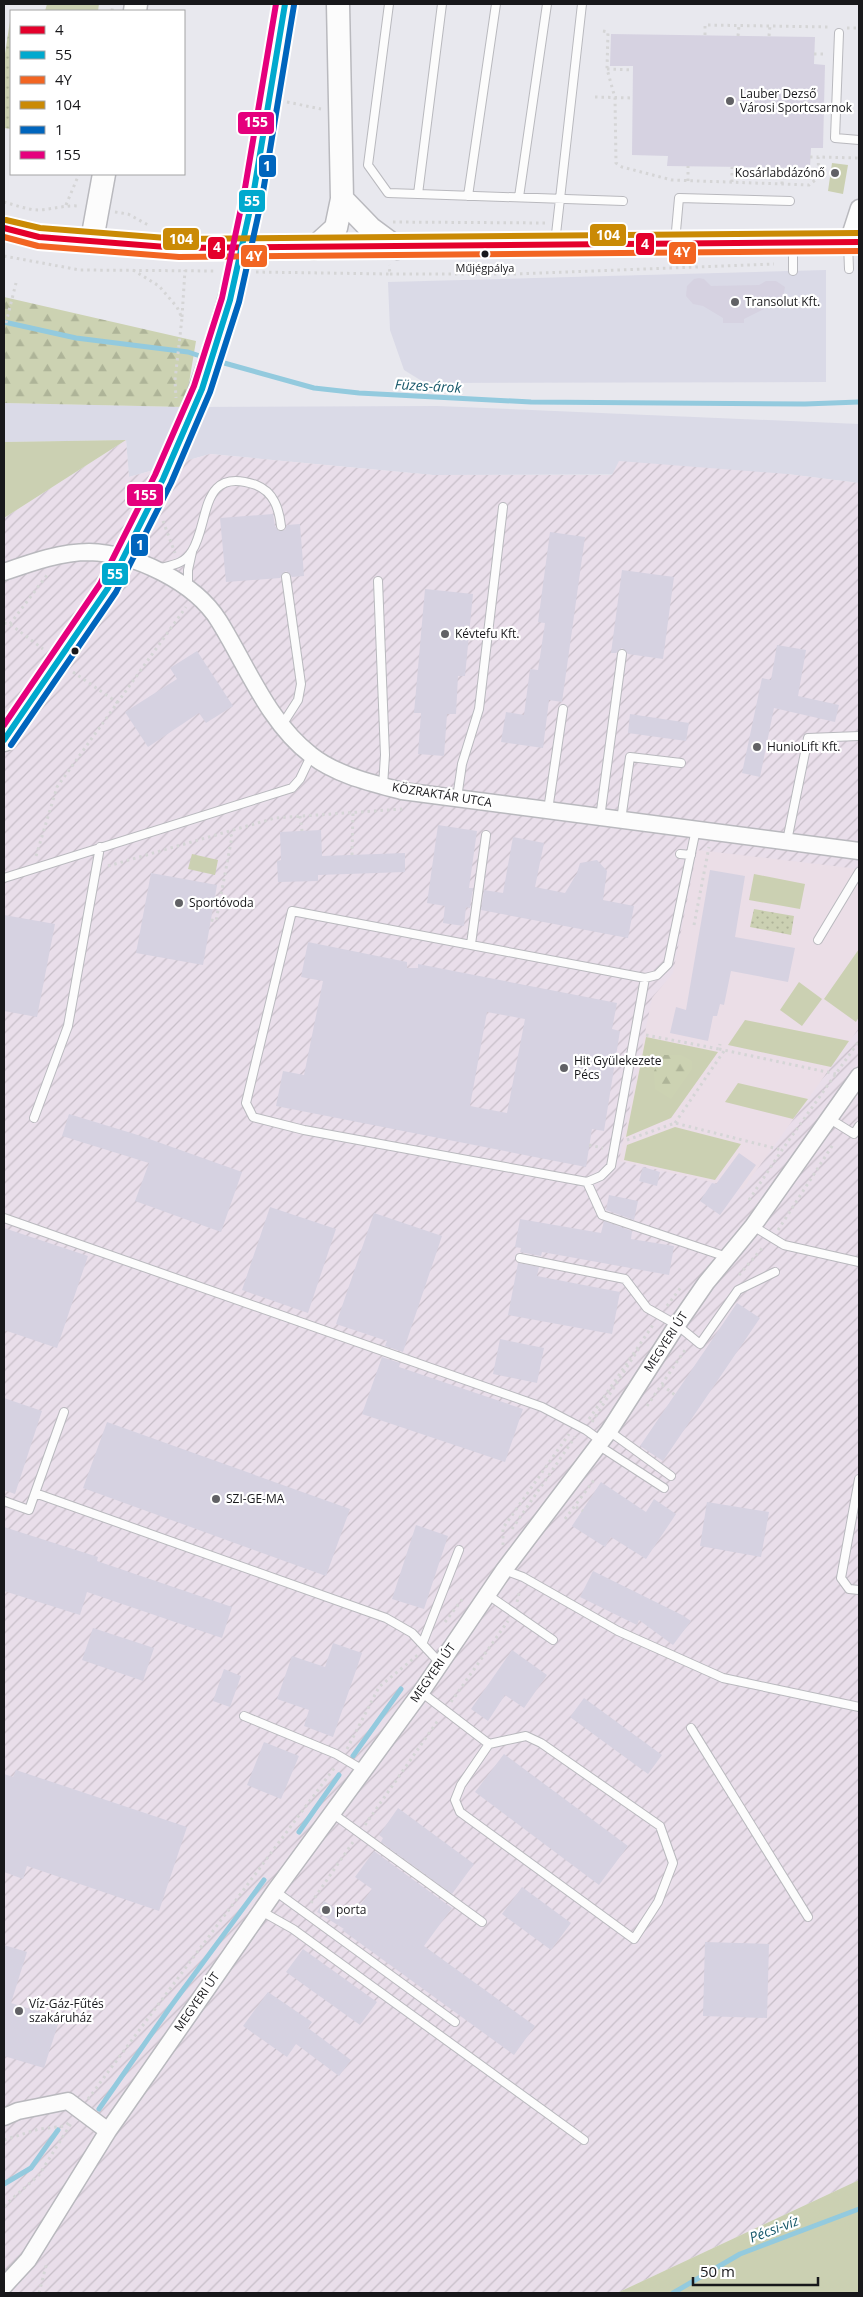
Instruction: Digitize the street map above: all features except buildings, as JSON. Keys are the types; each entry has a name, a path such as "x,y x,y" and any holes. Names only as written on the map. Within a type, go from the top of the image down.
{"street":[{"path":"4,740 108,588 163,479 202,389 230,300 257,174 285,4"},
{"path":"314,248 336,228 342,198 338,4"},
{"path":"92,240 104,175"},
{"path":"342,198 370,228 397,248"},
{"path":"4,228 39,237 180,248 397,248 675,244 793,259 853,242 859,208"},
{"name":"KÖZRAKTÁR UTCA","path":"4,572 38,560 89,552 136,561 155,569 188,588 218,618 249,675 282,725 311,756 348,775 402,791 859,851"},
{"name":"MEGYERI ÚT","path":"9,2293 7,2279 40,2241 108,2131 274,1891 421,1692 504,1570 531,1537 603,1439 677,1325 727,1257 836,1124 859,1076"},
{"path":"8,2111 68,2100 108,2131"}],"lane":[{"path":"389,4 368,165 388,193 622,201"},
{"path":"418,194 442,4"},
{"path":"468,196 496,4"},
{"path":"519,197 547,4"},
{"path":"554,246 582,4"},
{"path":"839,33 835,138 859,140"},
{"path":"675,244 679,198 790,201"},
{"path":"849,269 853,242"},
{"path":"188,588 188,570 208,501 219,487 229,482 245,482 260,486 272,496 279,508 281,526"},
{"path":"457,798 462,764 479,709 503,507"},
{"path":"155,569 180,564 193,550"},
{"path":"282,725 298,700 301,684 286,577"},
{"path":"378,581 385,755 382,786"},
{"path":"600,818 622,654"},
{"path":"548,810 562,709"},
{"path":"787,841 808,738 859,736"},
{"path":"4,878 292,788 300,779 311,756"},
{"path":"621,820 630,757 681,763"},
{"path":"645,978 611,1166 600,1176 587,1182 304,1130 253,1117 246,1103 292,911 645,978 657,975 668,964 696,829"},
{"path":"471,944 486,834"},
{"path":"34,1118 68,1026 100,847"},
{"path":"680,854 691,855"},
{"path":"818,940 859,872"},
{"path":"836,1124 854,1134 859,1126"},
{"path":"587,1182 602,1215 727,1257"},
{"path":"4,1218 210,1292 542,1407 671,1476"},
{"path":"753,1226 784,1245 859,1262"},
{"path":"520,1258 625,1279 647,1308 677,1325 700,1344 738,1290 775,1272"},
{"path":"4,1501 30,1510 64,1412"},
{"path":"603,1439 664,1488"},
{"path":"859,1478 841,1578 849,1589 859,1590"},
{"path":"35,1493 386,1618 412,1633 440,1663"},
{"path":"424,1645 459,1550"},
{"path":"504,1570 523,1577 618,1631 723,1678 859,1707"},
{"path":"488,1595 553,1640"},
{"path":"421,1692 490,1744 526,1736 540,1743 660,1826 673,1863 658,1902 634,1939 460,1812 455,1800 461,1784 490,1744"},
{"path":"244,1716 343,1757 363,1770"},
{"path":"691,1728 808,1917"},
{"path":"332,1813 482,1922"},
{"path":"274,1891 455,2022"},
{"path":"261,1911 292,1929 584,2140"}],"path":[{"path":"705,35 705,25 859,28"},
{"path":"738,36 739,25"},
{"path":"770,26 770,36"},
{"path":"603,32 608,32 607,69 614,98 616,163 672,180 809,185 819,177 818,157"},
{"path":"607,69 633,70"},
{"path":"595,97 635,97"},
{"path":"286,102 321,108 321,117"},
{"path":"810,157 859,158"},
{"path":"688,166 688,181"},
{"path":"732,167 732,182"},
{"path":"782,168 782,184"},
{"path":"66,205 79,175"},
{"path":"4,202 37,210 66,205 98,208 128,214 151,226"},
{"path":"390,274 515,274 793,259"},
{"path":"132,269 160,286 177,307 182,318"},
{"path":"175,380 181,333 185,270"},
{"path":"6,323 16,283"},
{"path":"10,624 52,568"},
{"path":"32,869 57,787 188,604 194,609"},
{"path":"4,623 10,624 46,651"},
{"path":"68,668 118,703"},
{"path":"352,855 353,812"},
{"path":"300,816 302,831"},
{"path":"211,920 216,921 232,837 229,831"},
{"path":"694,925 709,846"},
{"path":"636,1033 836,1074"},
{"path":"746,1205 782,1150 859,1041"},
{"path":"719,1049 720,1044"},
{"path":"675,1123 724,1050"},
{"path":"625,1141 675,1123 782,1150"},
{"path":"734,1280 783,1225 836,1124"},
{"path":"497,1553 503,1545 503,1528 570,1432 582,1428 660,1315 686,1282"},
{"path":"662,1385 675,1395"},
{"path":"576,1507 583,1511"},
{"path":"304,1913 514,1612 523,1577"},
{"path":"444,1624 467,1592"},
{"path":"4,2140 40,2129 65,2126 80,2109 343,1757 379,1687 424,1645"},
{"path":"4,2206 39,2175 80,2109"}],"shaded area":[{"path":"826,270 826,382 425,383 404,370 390,330 388,282"},
{"path":"4,403 185,407 437,406 859,424 859,483 787,474 433,475 210,454 129,477 126,440 4,442"},
{"path":"126,440 129,477 210,454 433,475 612,475 619,461 787,474 859,483 859,2180 617,2293 4,2293 4,518"},
{"path":"697,850 859,869 859,1028 743,1189 619,1161 652,998 673,973"}],"green space":[{"path":"47,4 99,4 98,10 45,10"},
{"path":"10,21 10,129 4,128 4,60"},
{"path":"832,163 848,165 843,194 828,191"},
{"path":"4,297 196,341 185,407 4,403"},
{"path":"126,440 4,518 4,442"},
{"path":"192,854 218,860 215,875 188,869"},
{"path":"754,874 805,884 800,909 749,900"},
{"path":"754,909 794,916 791,935 750,927"},
{"path":"859,949 859,1017 856,1022 824,999"},
{"path":"799,982 822,999 802,1026 780,1010"},
{"path":"745,1020 849,1041 831,1067 728,1045"},
{"path":"646,1037 718,1052 671,1118 626,1137"},
{"path":"664,1055 681,1055 692,1061 692,1069 671,1099 655,1089 654,1071"},
{"path":"738,1083 808,1099 793,1119 725,1102"},
{"path":"675,1127 741,1144 715,1180 624,1160 627,1145"},
{"path":"859,2180 859,2293 617,2293"}],"waterway":[{"name":"Füzes-árok","path":"4,322 76,338 188,352 206,358"},
{"name":"Füzes-árok","path":"217,361 314,388 359,393 531,402 805,404 859,402"},
{"path":"353,1756 401,1689"},
{"path":"299,1832 339,1775"},
{"path":"99,2109 171,2006 264,1880"},
{"path":"4,2184 31,2168 58,2130"},
{"name":"Pécsi-víz","path":"673,2293 740,2254 859,2209"}],"transit line":[{"name":"155","path":"4,725 100,584 155,475 194,386 222,298 244,194 276,4"},
{"name":"55","path":"4,740 108,588 163,479 202,389 230,300 253,196 285,4"},
{"name":"1","path":"11,745 116,592 171,483 210,392 239,302 262,198 294,5"},
{"name":"104","path":"6,220 40,228 179,239 859,233"},
{"name":"4","path":"4,228 39,237 179,248 859,242"},
{"name":"4Y","path":"4,237 38,246 179,257 859,251"}],"place":[{"name":"Lauber Dezső Városi Sportcsarnok","path":"730,101"},
{"name":"Kosárlabdázónő","path":"835,173"},
{"name":"Műjégpálya","path":"485,254"},
{"name":"Transolut Kft.","path":"735,302"},
{"name":"Kévtefu Kft.","path":"445,634"},
{"name":"HunioLift Kft.","path":"757,747"},
{"name":"Sportóvoda","path":"179,903"},
{"name":"Hit Gyülekezete Pécs","path":"564,1068"},
{"name":"SZI-GE-MA","path":"216,1499"},
{"name":"porta","path":"326,1910"},
{"name":"Víz-Gáz-Fűtés szakáruház","path":"19,2011"}]}
